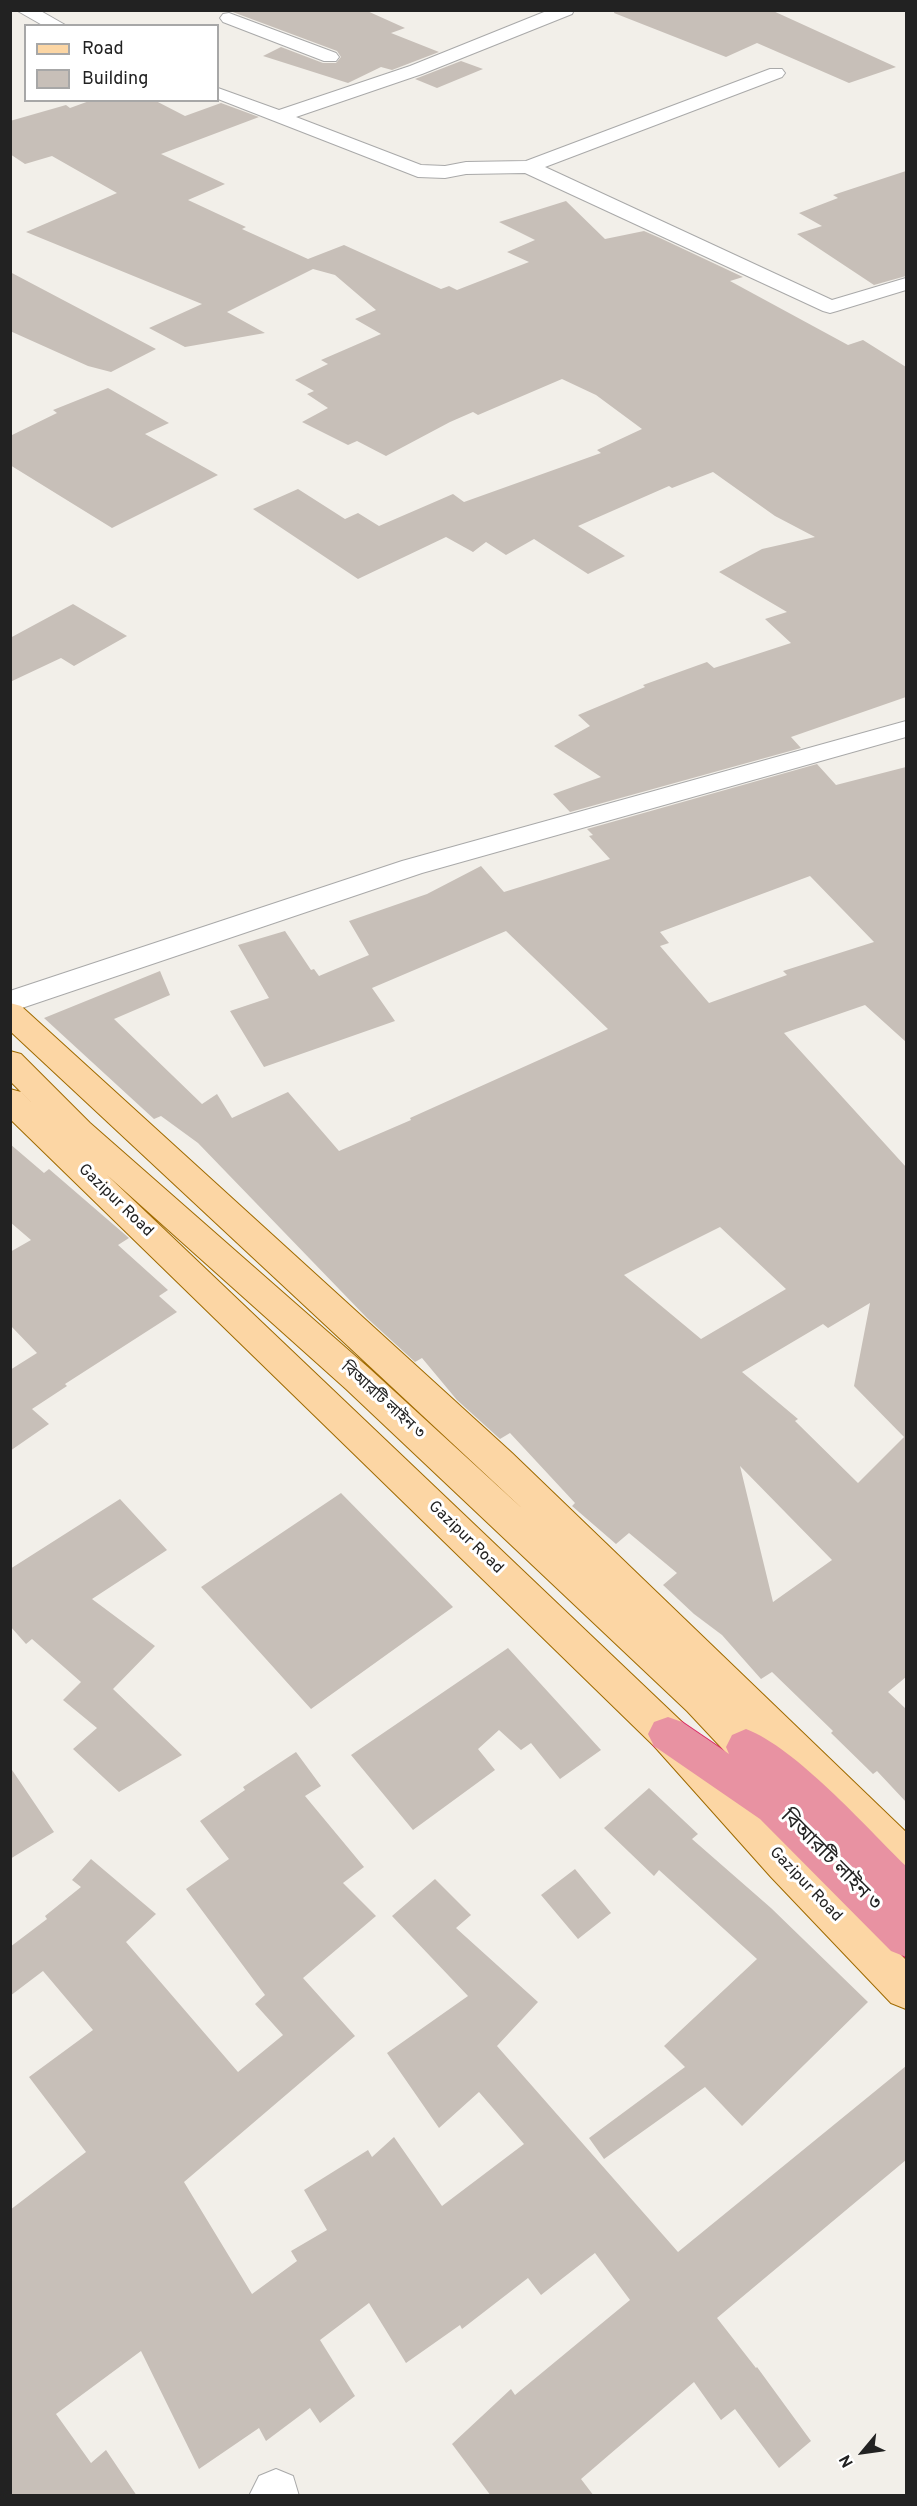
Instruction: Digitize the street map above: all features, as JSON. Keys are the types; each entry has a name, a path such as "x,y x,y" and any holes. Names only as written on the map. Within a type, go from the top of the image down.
{"highway":[{"path":"668,1734 775,1807"},
{"name":"বিআরটি লাইন ৩","path":"746,1748 775,1807 906,1937"},
{"name":"বিআরটি লাইন ৩","path":"746,1748 795,1785 906,1893"}],"main road":[{"path":"10,1013 499,1463 906,1859"},
{"name":"বিআরটি লাইন ৩","path":"10,1062 79,1131 358,1379 516,1525 701,1699 746,1748"},
{"name":"Gazipur Road","path":"10,1100 668,1734 785,1864 906,1989"}],"street":[{"path":"24,10 54,24"},
{"path":"211,23 254,10"},
{"path":"278,117 416,70 566,10"},
{"path":"229,18 330,57"},
{"path":"219,93 422,172 528,167 776,73"},
{"path":"528,167 830,307 906,284"},
{"path":"10,1002 412,867 906,729"}],"building":[{"path":"219,10 365,10 405,28 391,33 439,52 392,70 381,67 348,83 263,56 281,47 323,63 336,63 341,57 337,51 230,11"},
{"path":"615,10 771,10 896,67 849,83 757,43 726,57 614,13"},
{"path":"461,61 483,69 437,88 415,79"},
{"path":"86,102 158,102 185,116 221,103 259,117 161,154 225,184 188,200 246,227 242,229 308,259 344,245 441,289 449,286 457,290 529,262 507,252 535,240 499,222 566,201 605,239 644,231 743,277 730,281 848,345 863,340 906,367 906,697 791,737 801,748 570,812 553,794 601,777 554,746 590,726 578,715 645,687 643,685 707,662 714,668 791,643 765,619 787,612 719,572 762,549 815,537 775,516 713,472 672,488 669,486 578,526 625,556 588,574 534,539 506,555 486,542 473,552 446,537 358,579 253,509 298,489 345,519 358,513 379,526 453,494 464,502 601,453 597,450 642,429 596,395 562,379 478,415 473,412 450,422 386,456 357,441 348,445 302,422 328,408 307,394 314,391 295,380 328,364 321,360 381,334 355,319 376,310 335,275 313,269 227,312 265,333 185,347 149,328 202,304 26,232 117,193 52,156 25,164 10,154 10,121 66,105 70,108"},
{"path":"906,171 906,276 874,285 797,234 822,226 799,213 838,198 833,195"},
{"path":"10,272 156,349 111,372 88,366 10,331"},
{"path":"108,388 169,423 145,434 218,475 112,528 10,465 10,436 57,413 53,410"},
{"path":"73,604 127,636 74,666 61,658 10,682 10,638"},
{"path":"817,764 836,785 906,767 906,1042 865,1005 784,1033 906,1167 906,1677 888,1692 906,1709 906,1802 877,1771 873,1774 831,1733 833,1731 772,1672 761,1679 722,1635 694,1614 663,1585 677,1573 629,1533 616,1544 572,1506 575,1503 510,1433 500,1439 457,1400 422,1358 415,1362 367,1318 198,1143 161,1116 154,1119 44,1018 160,971 170,995 114,1019 202,1104 217,1094 232,1118 288,1092 339,1151 608,1029 506,931 372,988 395,1021 264,1067 230,1011 269,998 238,945 285,931 311,970 314,969 319,976 369,955 349,921 427,894 481,866 504,892 610,859 589,836 593,835 587,829","holes":["810,876 874,942 783,971 787,975 709,1003 660,946 669,943 660,932","720,1227 786,1289 701,1339 624,1275","870,1303 854,1386 904,1437 858,1483 795,1421 798,1419 742,1372 823,1324 828,1328","740,1466 832,1560 773,1602"]},
{"path":"10,1144 44,1173 49,1169 129,1238 118,1245 168,1290 159,1296 177,1312 65,1384 67,1386 32,1409 49,1424 10,1451 10,1370 37,1353 10,1325 10,1252 31,1240 10,1222"},
{"path":"341,1493 453,1607 311,1709 201,1587"},
{"path":"120,1499 167,1550 92,1599 155,1646 113,1689 182,1755 119,1792 73,1749 97,1728 63,1700 81,1682 32,1639 26,1644 10,1626 10,1569"},
{"path":"508,1648 601,1750 560,1779 531,1743 521,1750 499,1730 478,1749 495,1770 413,1830 351,1755"},
{"path":"296,1752 321,1786 305,1796 364,1867 343,1883 376,1916 303,1978 355,2036 184,2182 252,2294 297,2261 291,2251 327,2230 304,2190 368,2150 372,2157 394,2137 442,2206 524,2144 479,2092 439,2128 387,2053 468,1996 392,1916 435,1879 471,1915 456,1928 538,2002 497,2046 678,2252 906,2066 906,2160 717,2318 757,2367 811,2441 779,2468 735,2409 721,2420 694,2382 581,2479 594,2496 491,2496 452,2444 511,2389 515,2395 630,2300 595,2253 541,2295 528,2278 462,2329 460,2325 406,2363 369,2303 320,2340 355,2396 320,2423 310,2408 266,2441 259,2428 199,2469 141,2351 56,2414 91,2463 106,2450 137,2496 10,2496 10,2210 86,2152 29,2077 93,2030 43,1971 10,1996 10,1947 47,1919 45,1916 81,1887 72,1880 91,1859 156,1914 126,1942 238,2072 283,2035 255,2004 265,1995 186,1889 229,1859 200,1821 245,1790 243,1787"},
{"path":"10,1767 54,1832 10,1859"},
{"path":"649,1788 698,1834 692,1839 771,1908 868,2002 742,2126 705,2087 604,2159 589,2138 685,2067 664,2046 757,1959 659,1870 654,1876 604,1828"},
{"path":"575,1869 611,1913 578,1939 541,1895"}]}
